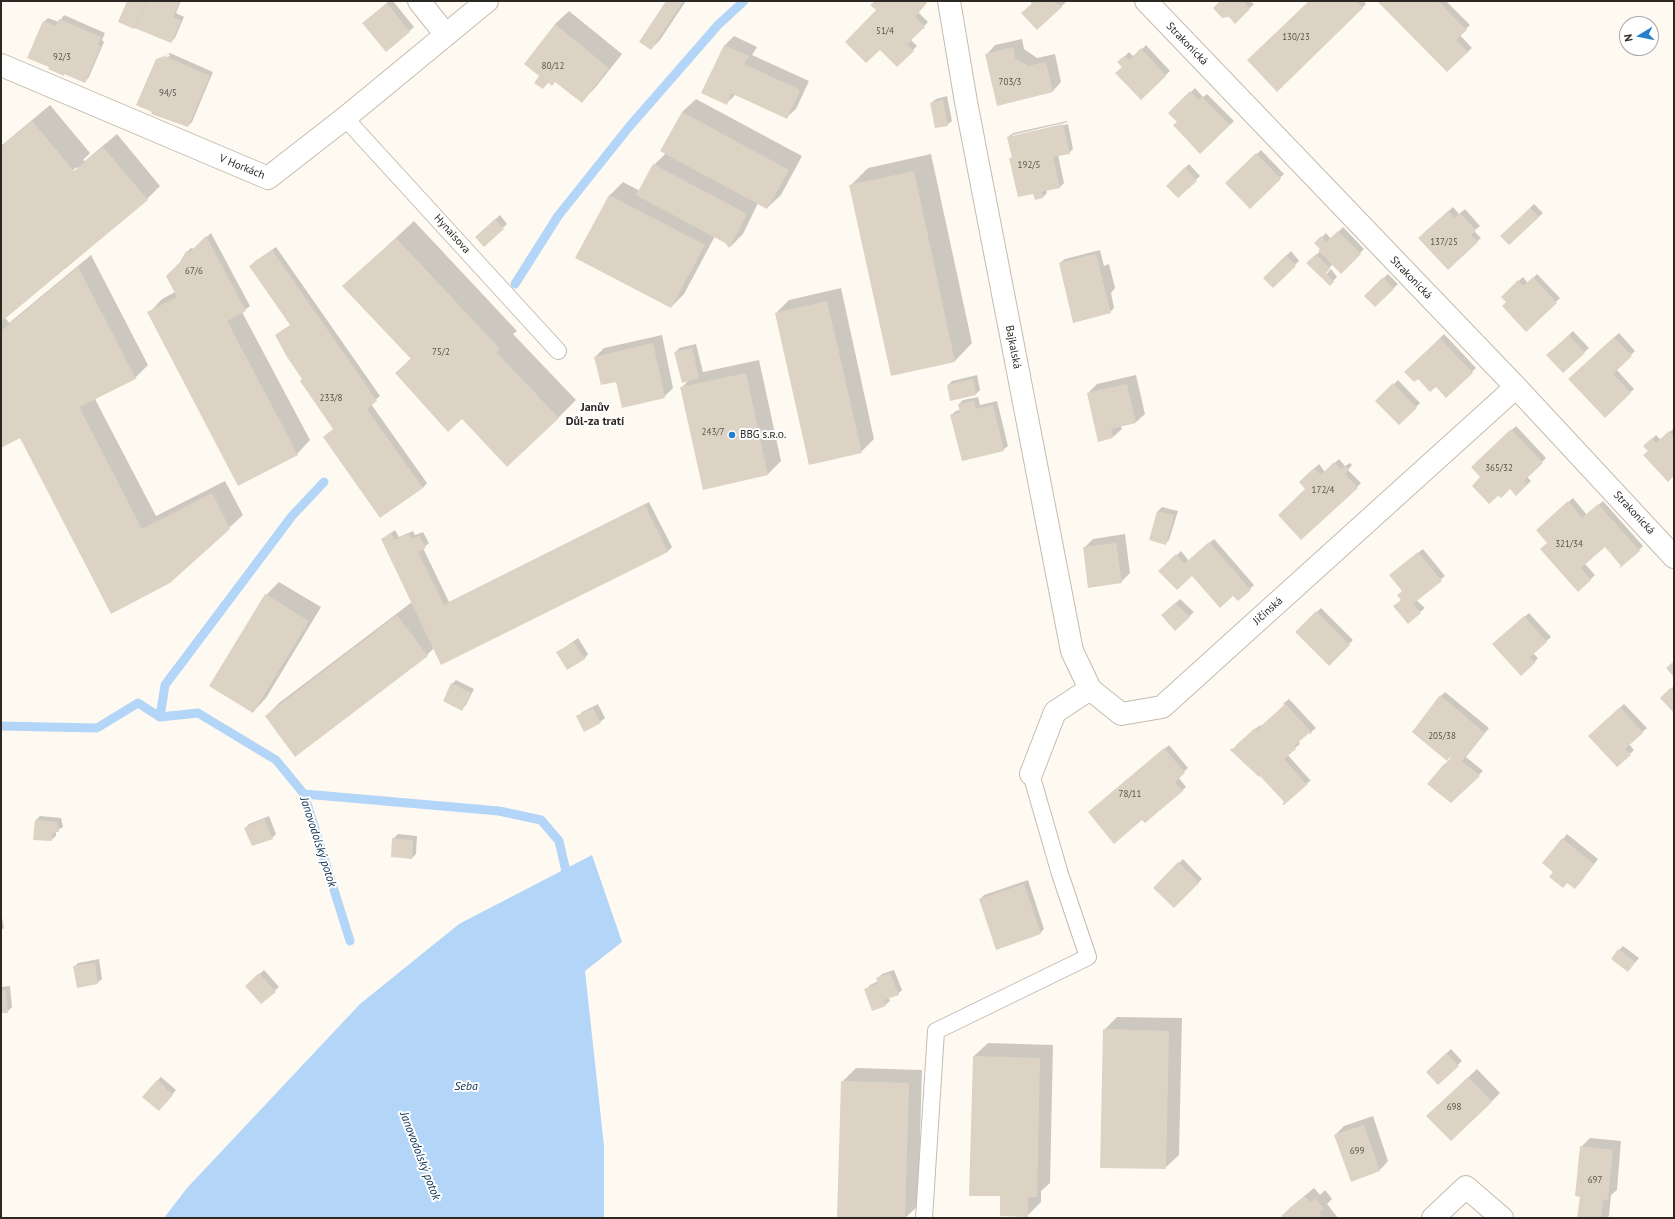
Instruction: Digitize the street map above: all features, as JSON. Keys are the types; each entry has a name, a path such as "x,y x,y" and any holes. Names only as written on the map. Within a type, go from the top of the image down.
{"street":[{"path":"419,1 446,35"},
{"name":"V Horkách","path":"1,65 268,178 345,118 487,1"},
{"name":"Bajkalská","path":"949,1 966,102 1072,651 1090,689"},
{"name":"Strakonická","path":"1146,1 1516,387 1674,557"},
{"name":"Jičínská","path":"1090,689 1121,714 1162,707 1516,387"},
{"path":"1031,774 1055,712 1090,689"},
{"path":"1433,1218 1466,1187 1502,1218"}],"lane":[{"name":"Hynaisova","path":"345,118 558,351"},
{"path":"924,1218 936,1031 1088,957 1060,874 1031,774"}],"water":[{"name":"Seba","path":"592,855 622,942 585,971 604,1146 604,1218 164,1218 187,1188 360,1004 459,924"}],"building":[{"path":"127,1 146,2 134,29 118,22"},
{"path":"147,1 180,1 173,17 181,21 171,43 135,28"},
{"path":"666,1 683,1 651,50 639,42"},
{"path":"875,1 925,1 927,3 915,17 925,27 907,44 914,51 897,67 880,50 866,63 845,42 876,10 870,5"},
{"path":"1035,1 1053,1 1062,7 1037,30 1021,13"},
{"path":"1220,1 1243,1 1250,9 1235,24 1229,17 1222,18 1213,8"},
{"path":"1309,1 1356,1 1363,8 1277,92 1247,60"},
{"path":"1377,1 1438,1 1467,30 1456,40 1468,52 1447,72"},
{"path":"387,3 410,32 386,52 362,23"},
{"path":"59,19 101,37 98,45 101,46 85,83 64,74 64,76 48,69 49,67 27,58 43,21 56,26"},
{"path":"555,24 609,68 582,103 555,82 552,86 548,82 543,89 534,83 539,76 524,64"},
{"path":"724,45 749,56 744,64 800,90 787,119 731,93 727,105 701,93"},
{"path":"1013,47 1015,58 1028,66 1046,62 1053,92 997,106 985,54"},
{"path":"1141,48 1166,76 1141,100 1115,73 1122,67 1117,62 1124,56 1129,60"},
{"path":"165,56 210,76 188,127 151,114 152,112 136,105 156,59"},
{"path":"1190,91 1199,100 1202,97 1230,125 1200,154 1173,125 1177,122 1168,113"},
{"path":"943,100 948,126 935,128 930,103"},
{"path":"682,112 789,170 767,209 660,151"},
{"path":"32,121 74,171 103,147 148,200 1,322 1,147"},
{"path":"1063,124 1070,154 1053,157 1060,188 1041,192 1043,198 1035,200 1033,194 1018,197 1009,158 1012,158 1007,137"},
{"path":"1256,153 1281,179 1250,209 1225,183"},
{"path":"653,164 747,214 729,248 725,243 636,195"},
{"path":"1185,167 1197,181 1178,198 1166,186"},
{"path":"914,171 955,362 891,376 849,185"},
{"path":"609,195 705,245 671,308 575,258"},
{"path":"1530,208 1539,217 1509,245 1500,236"},
{"path":"1448,211 1455,218 1460,213 1476,230 1471,235 1478,242 1448,270 1418,238"},
{"path":"495,219 504,229 484,247 475,237"},
{"path":"1338,231 1361,254 1341,274 1318,250 1320,249 1314,243 1321,236 1326,242"},
{"path":"206,236 246,311 227,321 298,455 238,486 147,312 177,297 166,276 180,262 186,251 189,253"},
{"path":"396,238 500,349 496,352 559,418 507,467 462,419 448,432 395,373 411,359 342,286"},
{"path":"272,250 377,401 367,409 423,488 380,518 323,437 333,429 300,381 302,379 287,357 275,335 290,325 249,266"},
{"path":"1096,254 1111,313 1073,323 1059,263"},
{"path":"1316,254 1330,269 1326,273 1334,282 1330,286 1306,263"},
{"path":"1286,255 1296,266 1273,288 1263,278"},
{"path":"78,267 136,379 79,407 142,529 212,493 230,529 170,583 111,614 20,438 1,448 1,331"},
{"path":"1383,277 1394,289 1375,307 1364,296"},
{"path":"1533,277 1557,303 1526,332 1502,306 1506,302 1501,297 1518,280 1523,286"},
{"path":"827,301 862,453 809,465 775,313"},
{"path":"1569,335 1585,353 1563,373 1546,355"},
{"path":"1614,337 1632,356 1613,374 1631,393 1605,418 1568,379"},
{"path":"1440,338 1473,373 1446,398 1436,387 1430,392 1418,379 1414,382 1404,372"},
{"path":"653,343 665,398 622,408 616,382 601,385 594,357"},
{"path":"692,348 699,378 682,383 674,352"},
{"path":"746,373 768,475 703,490 680,387"},
{"path":"973,379 976,395 950,401 947,385"},
{"path":"1393,383 1417,408 1399,425 1375,401"},
{"path":"1127,384 1136,423 1111,429 1113,438 1098,442 1087,393"},
{"path":"974,401 976,409 993,405 1004,451 962,461 950,415 960,413 958,404"},
{"path":"1511,429 1543,463 1524,481 1527,485 1516,496 1510,489 1501,498 1498,496 1489,504 1472,486 1480,477 1471,467"},
{"path":"1669,431 1674,437 1674,476 1668,482 1643,455 1648,451 1643,446 1652,438 1656,443"},
{"path":"1334,462 1341,470 1345,466 1349,470 1345,474 1358,488 1301,540 1278,515 1305,489 1299,482 1314,468 1321,475"},
{"path":"1568,501 1582,518 1598,504 1640,551 1620,568 1619,567 1621,566 1605,547 1581,568 1591,580 1578,592 1540,549 1547,543 1536,530"},
{"path":"645,505 668,552 441,665 381,539 391,533 394,540 409,534 411,539 419,536 426,548 418,552 444,605"},
{"path":"1157,511 1174,515 1166,545 1149,540"},
{"path":"1209,542 1251,590 1238,601 1233,596 1220,608 1192,576 1177,590 1158,571 1176,554 1184,564"},
{"path":"1116,543 1122,583 1088,588 1083,547"},
{"path":"1418,552 1442,581 1413,604 1421,613 1408,624 1393,606 1401,600 1397,595 1402,591 1389,575"},
{"path":"265,594 309,621 253,713 209,686"},
{"path":"1175,603 1190,617 1175,631 1161,615"},
{"path":"1316,611 1350,645 1329,666 1295,632"},
{"path":"397,615 428,656 295,757 265,716"},
{"path":"1524,616 1547,642 1530,657 1535,663 1521,676 1492,644"},
{"path":"574,642 585,659 567,670 556,652"},
{"path":"1674,661 1674,677 1666,668"},
{"path":"451,683 471,693 462,711 443,701"},
{"path":"1670,688 1674,692 1674,713 1660,698"},
{"path":"1440,695 1485,733 1462,761 1480,776 1451,803 1427,784 1443,765 1449,761 1451,755 1447,761 1412,732"},
{"path":"1284,702 1312,733 1309,733 1294,746 1296,749 1284,759 1305,783 1307,782 1308,784 1284,805 1282,804 1284,802 1260,776 1259,777 1230,750 1232,748 1234,750 1236,747 1235,746 1255,728 1257,730 1284,705"},
{"path":"1620,707 1643,733 1625,749 1631,755 1617,767 1588,736"},
{"path":"593,708 601,723 584,732 576,716"},
{"path":"1164,748 1185,773 1175,782 1183,791 1145,823 1142,820 1114,844 1088,812"},
{"path":"264,819 273,839 252,846 244,828"},
{"path":"35,820 57,822 59,832 52,833 52,841 33,840"},
{"path":"392,838 413,840 412,859 391,857"},
{"path":"1562,838 1594,864 1575,889 1567,883 1563,888 1549,877 1553,872 1542,863"},
{"path":"1178,862 1199,883 1174,908 1153,888"},
{"path":"1024,884 1041,934 996,950 979,899"},
{"path":"1618,949 1635,962 1628,972 1611,959"},
{"path":"95,963 98,984 77,988 73,966"},
{"path":"259,973 276,992 261,1004 245,986"},
{"path":"890,973 899,995 884,1000 886,1006 872,1011 864,989 878,983 876,978"},
{"path":"1,990 6,990 8,1013 1,1013"},
{"path":"1103,1029 1169,1031 1166,1169 1100,1168"},
{"path":"1446,1053 1459,1066 1438,1085 1426,1072"},
{"path":"973,1056 1040,1058 1037,1197 1028,1197 1028,1217 1000,1216 1000,1196 969,1196"},
{"path":"1468,1077 1492,1102 1451,1141 1426,1116"},
{"path":"157,1080 173,1095 159,1111 142,1097"},
{"path":"841,1081 909,1083 905,1218 837,1218"},
{"path":"1364,1125 1380,1171 1351,1182 1334,1135"},
{"path":"1580,1146 1613,1150 1608,1200 1603,1199 1601,1218 1577,1218 1580,1197 1575,1196"},
{"path":"1305,1196 1310,1203 1315,1198 1324,1209 1319,1213 1323,1218 1283,1218 1281,1216"}],"waterway":[{"path":"515,284 558,216 629,127 718,25 744,1"},
{"path":"160,717 165,685 292,516 324,482"},
{"name":"Janovodolský potok","path":"1,726 97,728 138,703 160,717 198,713 276,760 304,794 350,941"},
{"path":"304,794 499,811 541,820 559,841 568,880"}],"place":[{"name":"BBG s.ʀ.ᴏ.","path":"732,435"}],"district":[{"name":"Janův Důl-za tratí","path":"595,415"}]}
